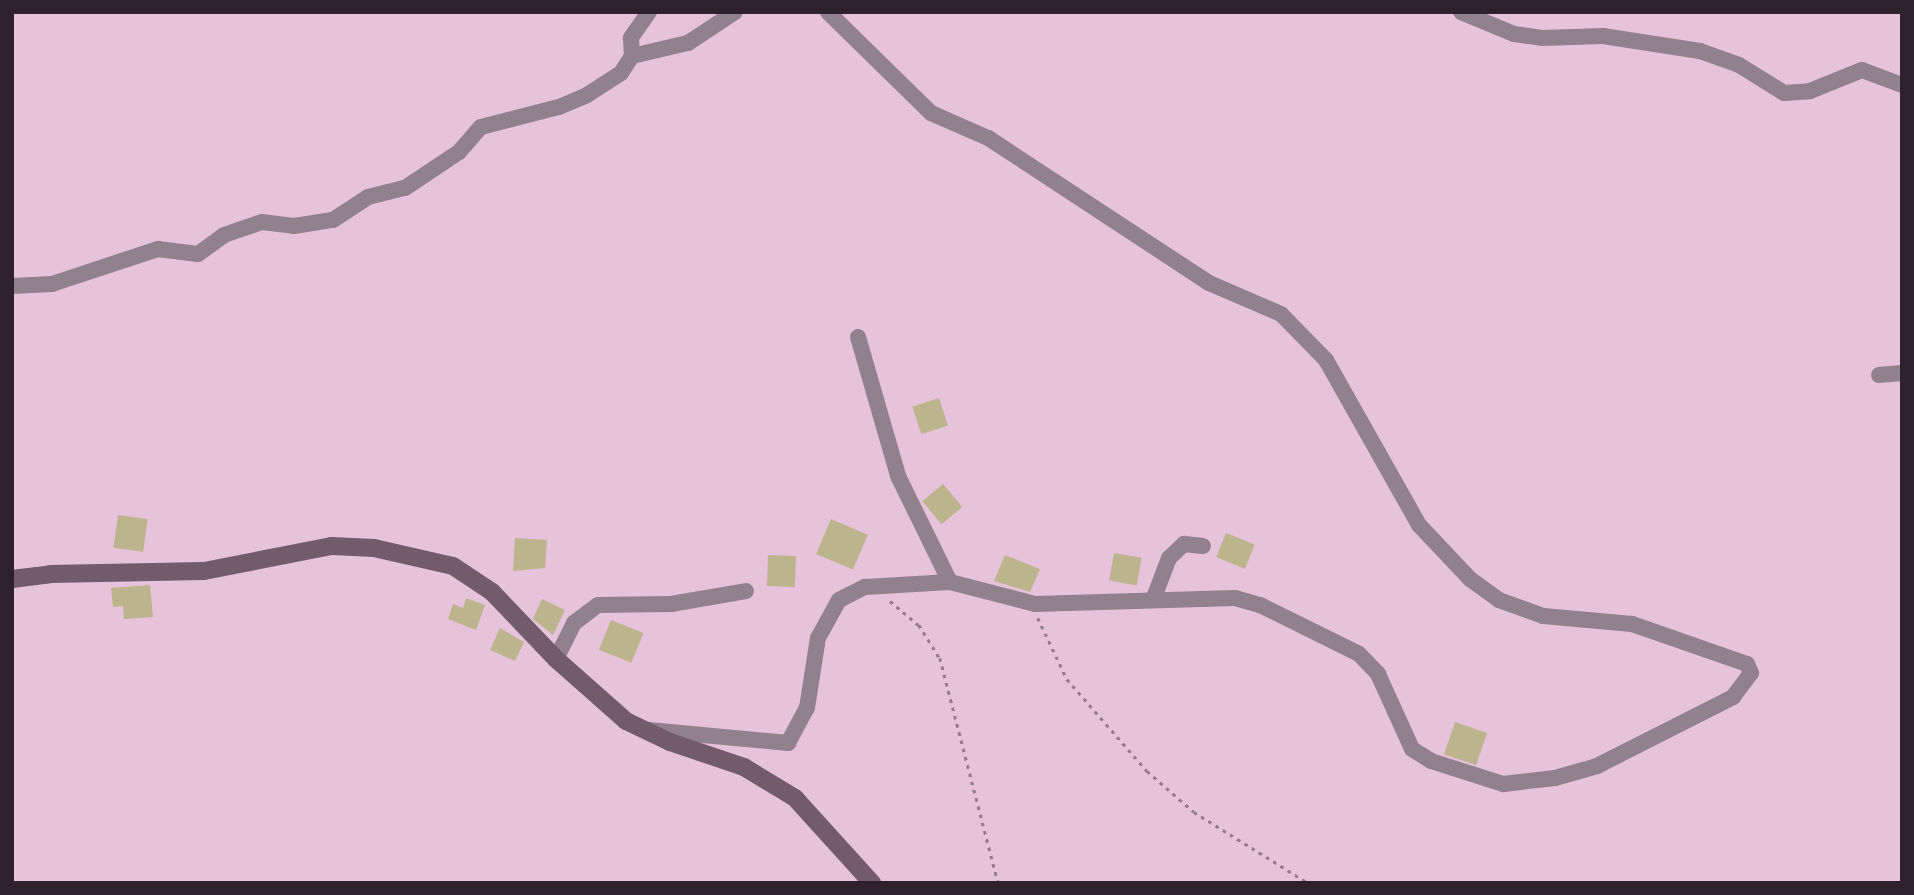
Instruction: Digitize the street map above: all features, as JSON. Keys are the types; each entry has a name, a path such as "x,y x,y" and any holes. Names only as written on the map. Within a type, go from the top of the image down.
{"street":[{"path":"12,286 52,284 158,249 198,254 223,235 262,222 294,226 333,220 368,197 405,188 459,152 481,127 559,107 621,73 632,56 631,37 649,12"},
{"path":"632,56 688,43 735,12"},
{"path":"646,729 788,743 807,708 818,638 839,600 865,587 950,582 1035,604 1235,598 1260,606 1359,654 1378,674 1412,749 1431,761 1503,784 1555,778 1597,766 1733,697 1751,673 1747,664 1632,624 1543,617 1499,600 1471,580 1419,525 1326,360 1282,314 1209,284 988,138 931,113 828,12"},
{"path":"1461,12 1524,35 1603,36 1700,51 1739,65 1784,93 1810,91 1862,70 1902,85"},
{"path":"858,337 898,476 950,582"},
{"path":"1880,375 1902,373"},
{"path":"1153,600 1169,558 1184,544 1203,546"},
{"path":"12,579 50,574 204,571 288,552 332,546 374,548 434,560 471,575 556,659 626,721 744,767 777,786 823,825 872,883"},
{"path":"556,659 574,623 598,606 671,604 746,591"}],"path":[{"path":"865,587 903,608 940,658 998,883"},
{"path":"1035,604 1040,628 1067,679 1118,742 1194,812 1308,883"}],"building":[{"path":"939,398 948,426 921,434 912,407"},
{"path":"943,484 962,507 942,524 922,501"},
{"path":"118,515 148,519 143,552 113,548"},
{"path":"831,519 868,535 853,570 816,554"},
{"path":"1226,533 1255,545 1245,569 1216,557"},
{"path":"515,538 547,540 545,568 513,571"},
{"path":"1114,553 1142,558 1137,585 1109,581"},
{"path":"768,555 796,556 795,587 767,586"},
{"path":"1005,555 1040,569 1030,592 994,581"},
{"path":"150,585 153,617 124,619 123,606 113,607 111,588"},
{"path":"466,598 485,605 476,630 448,619 453,604 463,608"},
{"path":"542,599 565,610 553,635 533,619"},
{"path":"611,620 643,633 631,663 599,650"},
{"path":"500,628 524,642 515,661 490,650"},
{"path":"1455,722 1487,733 1476,765 1444,754"}]}
